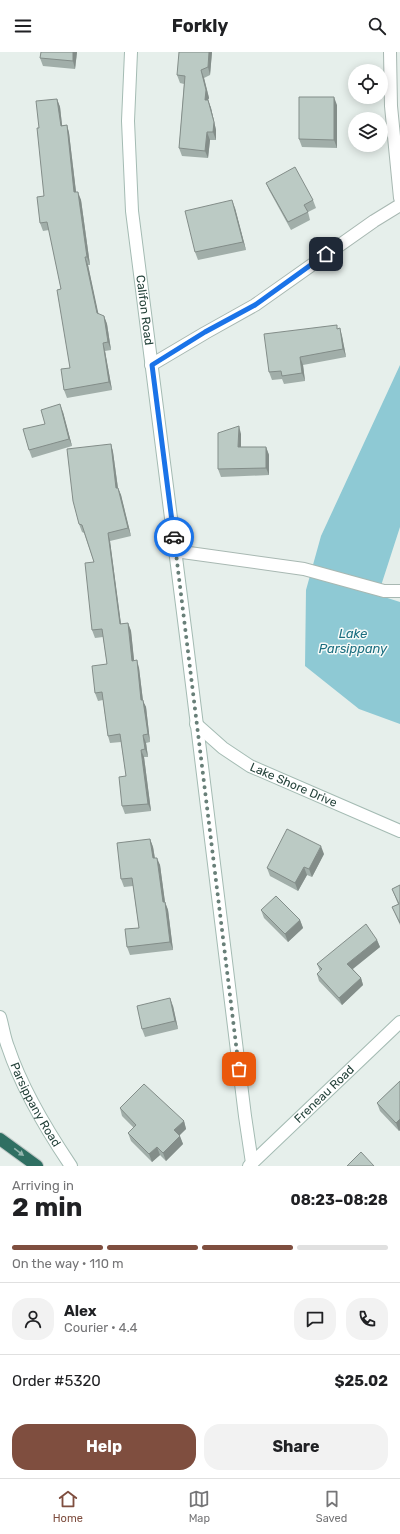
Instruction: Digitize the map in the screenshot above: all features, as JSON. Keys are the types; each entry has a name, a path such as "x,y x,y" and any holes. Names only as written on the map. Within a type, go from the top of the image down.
{"highway":[{"path":"0,1139 37,1166"}],"street":[{"name":"Califon Road","path":"131,52 128,121 132,211 251,1164"},
{"path":"390,52 391,106 400,198"},
{"path":"152,365 205,332 255,305 374,221 400,205"},
{"path":"175,551 304,569 384,591 400,591"},
{"name":"Lake Shore Drive","path":"196,724 223,748 250,766 400,831"},
{"name":"Parsippany Road","path":"0,1017 8,1046 26,1091 49,1133 71,1166"},
{"name":"Freneau Road","path":"251,1164 400,1022"}],"water":[{"name":"Lake Parsippany","path":"400,365 400,527 378,595 400,602 400,724 359,709 305,666 306,590 321,536"}],"building":[{"path":"41,52 73,52 73,61 40,58"},
{"path":"179,52 209,52 208,67 201,70 206,90 205,100 208,100 214,122 213,132 207,132 205,151 179,148 185,76 177,75"},
{"path":"299,97 334,97 334,140 299,139"},
{"path":"57,99 61,126 67,125 74,192 78,192 87,257 85,257 97,313 104,316 108,342 103,343 109,382 64,390 61,369 70,368 57,290 61,289 47,222 40,223 37,197 44,196 37,128 39,128 36,101"},
{"path":"295,167 313,200 304,205 308,212 288,222 266,183"},
{"path":"232,200 243,242 195,252 185,211"},
{"path":"337,325 337,329 340,328 343,349 300,357 302,373 282,376 281,371 269,372 264,334"},
{"path":"60,404 69,439 29,450 23,429 45,424 41,410"},
{"path":"239,426 238,447 266,447 266,468 218,469 218,433"},
{"path":"111,444 116,488 118,488 128,528 108,533 120,624 128,623 132,661 137,660 141,700 143,700 148,734 143,735 145,749 141,750 148,804 122,806 119,777 126,776 120,734 108,736 102,692 95,693 92,666 107,664 102,629 92,630 85,563 94,562 82,525 79,524 73,501 67,449"},
{"path":"287,829 321,846 309,869 304,867 295,883 267,868"},
{"path":"150,839 153,858 157,858 170,942 127,947 125,929 139,928 132,878 121,879 117,843"},
{"path":"400,885 400,923 392,907 399,904 392,889"},
{"path":"276,896 300,920 285,934 261,910"},
{"path":"366,924 377,940 347,964 361,978 339,998 317,974 322,969 317,964"},
{"path":"170,998 175,1021 142,1029 137,1006"},
{"path":"400,1081 400,1119 396,1123 377,1103"},
{"path":"144,1084 184,1121 174,1130 180,1136 163,1153 157,1147 149,1154 128,1133 136,1125 120,1108"},
{"path":"361,1152 374,1166 347,1166"}],"way so far":[{"path":"174,537 239,1069"}],"route":[{"path":"174,537 152,365 205,332 255,305 326,254"}]}
